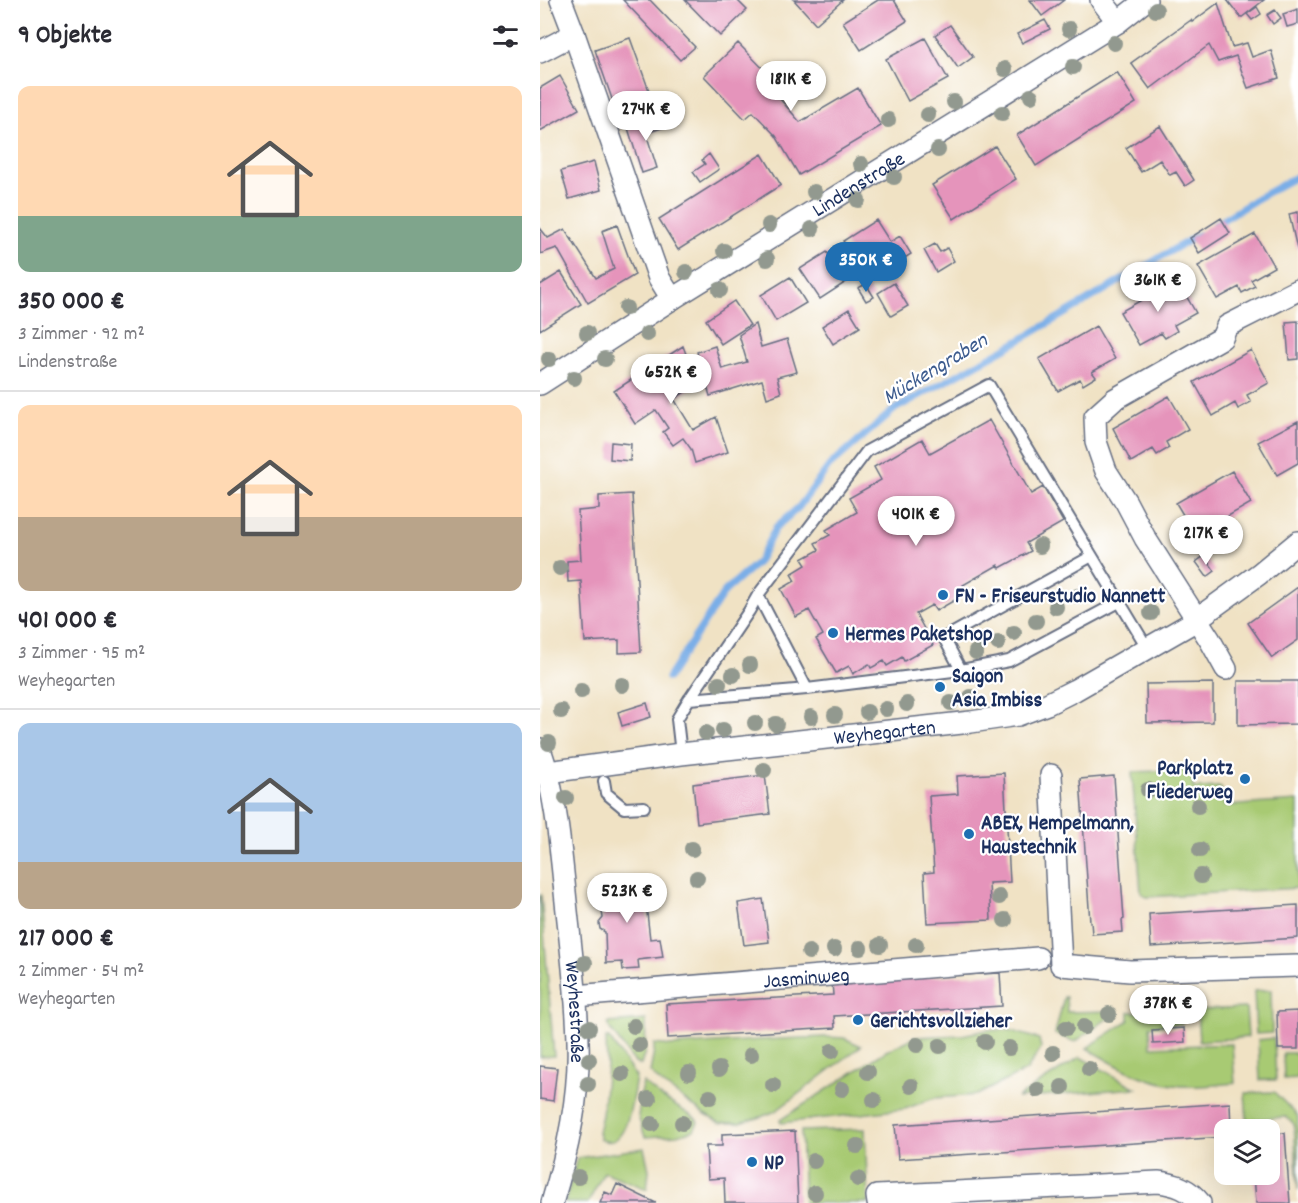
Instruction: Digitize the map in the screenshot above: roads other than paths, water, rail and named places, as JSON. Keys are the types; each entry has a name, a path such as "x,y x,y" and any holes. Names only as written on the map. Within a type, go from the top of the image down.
{"street":[{"path":"561,0 659,278 672,299"},
{"path":"1101,0 1118,22"},
{"name":"Lindenstraße","path":"540,384 672,299 1118,22 1146,0"},
{"path":"540,52 574,34"},
{"path":"1226,669 1106,471 1096,442 1095,417 1115,399 1222,338 1227,326 1298,290"},
{"name":"Weyhegarten","path":"548,772 681,754 1017,715 1075,690 1197,619 1250,581 1298,542"},
{"name":"Weyhestraße","path":"540,749 548,772 560,851 576,996 578,1043 576,1094 552,1203"},
{"path":"1051,775 1061,964 1130,971 1298,966"},
{"name":"Jasminweg","path":"576,996 1038,958"},
{"path":"878,1200 1158,1182 1173,1184 1185,1189 1200,1203"}],"lane":[{"path":"681,754 677,719 689,699 758,595 867,451 990,385 1148,649"},
{"path":"961,670 944,638 1092,556"},
{"path":"758,595 807,689"},
{"path":"689,699 807,689 961,670 1009,661 1119,602"},
{"path":"604,781 606,793 624,808 644,807"}],"waterway":[{"name":"Mückengraben","path":"1216,224 1298,176"},
{"name":"Mückengraben","path":"668,678 725,591 758,562 776,527 799,507 829,466 895,409 1010,346 1198,235"}],"place":[{"name":"FN - Friseurstudio Nannett","path":"943,595"},
{"name":"Hermes Paketshop","path":"833,633"},
{"name":"Saigon Asia Imbiss","path":"940,687"},
{"name":"Parkplatz Fliederweg","path":"1245,779"},
{"name":"ABEX, Hempelmann, Haustechnik","path":"969,834"},
{"name":"Gerichtsvollzieher","path":"858,1020"},
{"name":"NP","path":"752,1162"}]}
